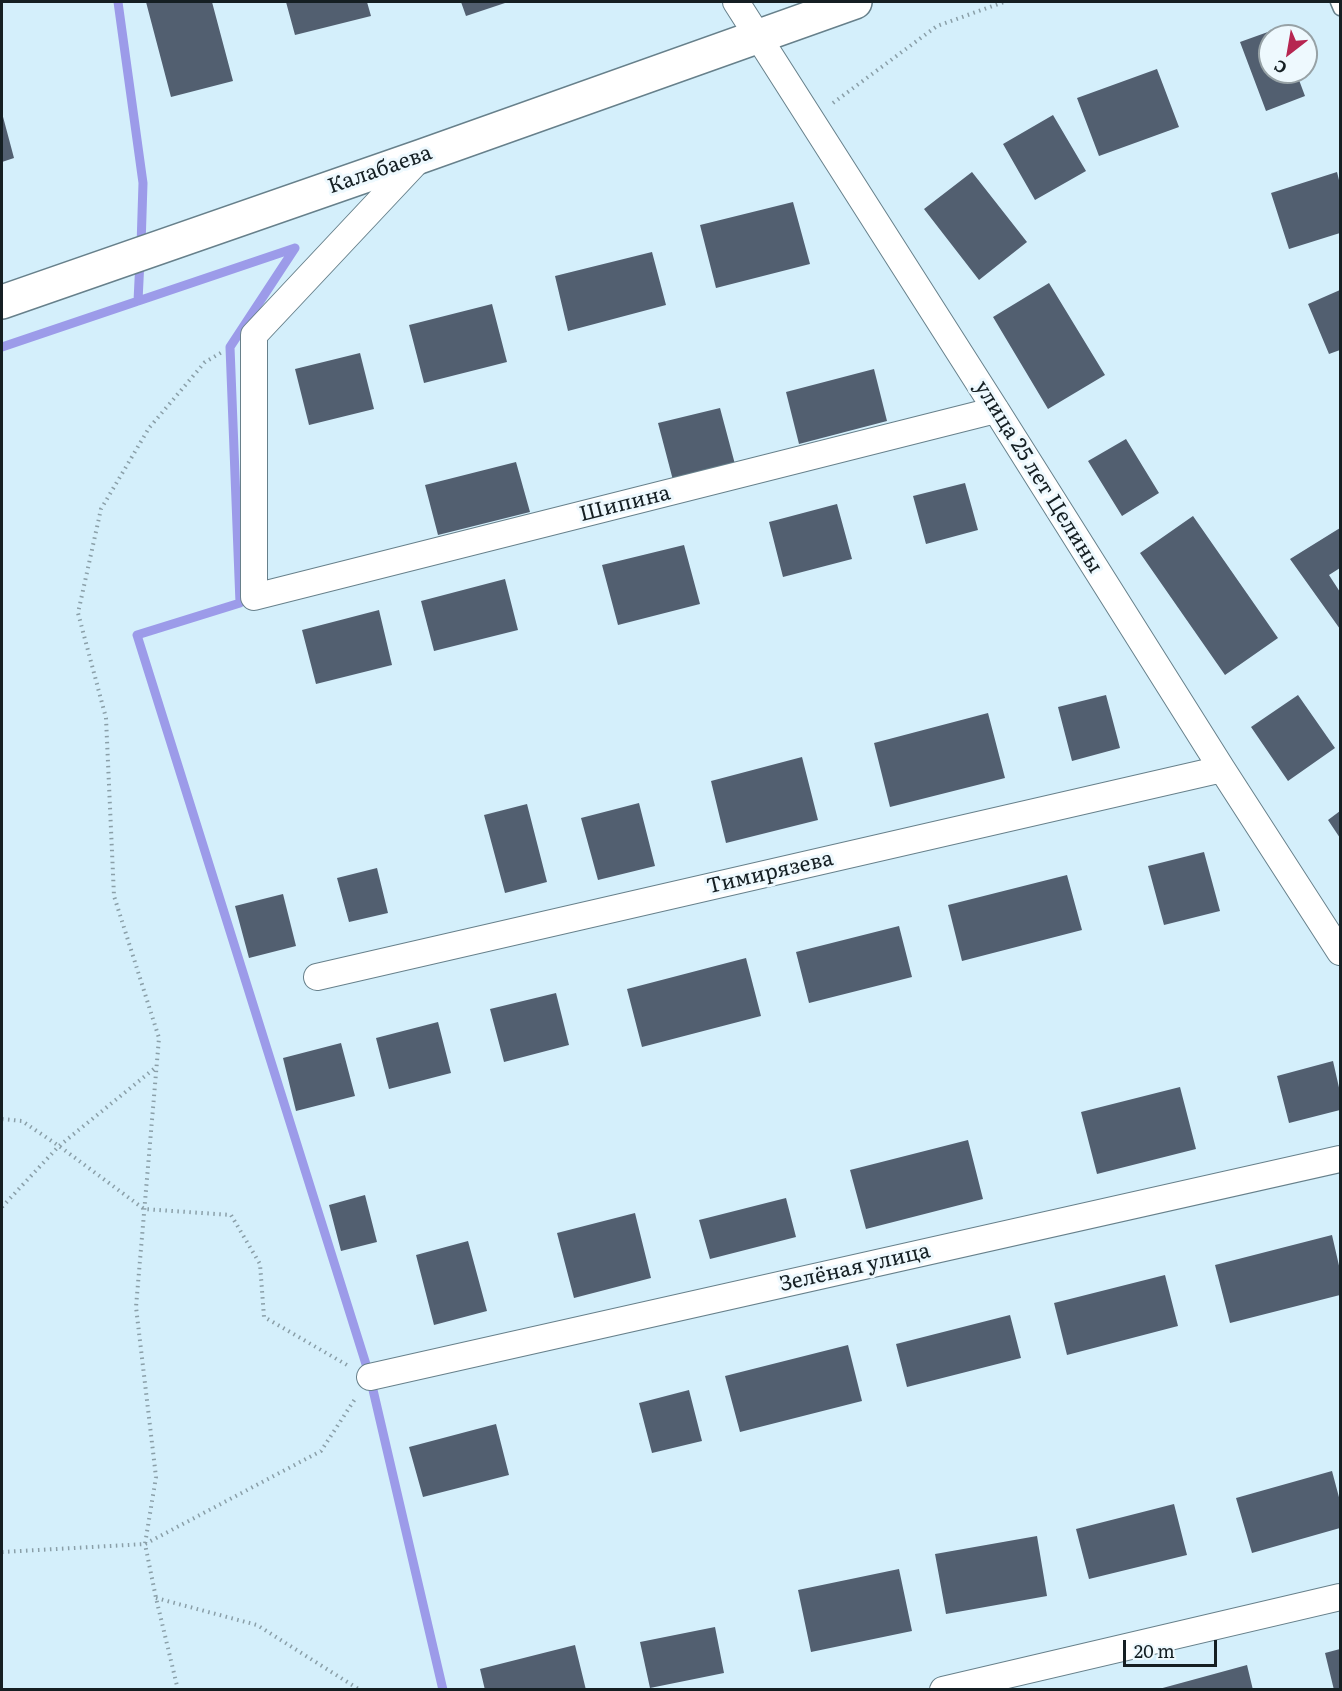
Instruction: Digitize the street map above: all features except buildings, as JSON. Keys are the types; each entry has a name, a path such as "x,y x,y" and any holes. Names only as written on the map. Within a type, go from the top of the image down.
{"street":[{"name":"улица 25 лет Целины","path":"736,2 1222,770 1341,952"},
{"name":"Калабаева","path":"2,302 855,2"},
{"path":"254,335 422,156"},
{"name":"Шипина","path":"254,335 254,597 996,410"},
{"name":"Тимирязева","path":"317,976 1222,770"},
{"name":"Зелёная улица","path":"370,1377 1341,1159"},
{"path":"944,1689 1341,1597"}],"lane":[{"path":"1338,2 1341,9"}],"path":[{"path":"810,120 937,27 1004,2"},
{"path":"178,1689 145,1544 156,1478 136,1307 159,1038 114,896 106,718 78,613 101,509 149,428 205,362 254,335"},
{"path":"2,1207 59,1146 155,1068"},
{"path":"2,1119 22,1121 144,1209 231,1215 260,1264 264,1317 370,1377 321,1451 145,1544 2,1552"},
{"path":"156,1598 257,1625 360,1689"}],"waterway":[{"path":"118,2 143,183 141,246"},
{"path":"295,248 230,347 240,603 137,635 370,1377 443,1690"},
{"path":"2,347 295,248"},
{"path":"138,301 140,260"}]}
